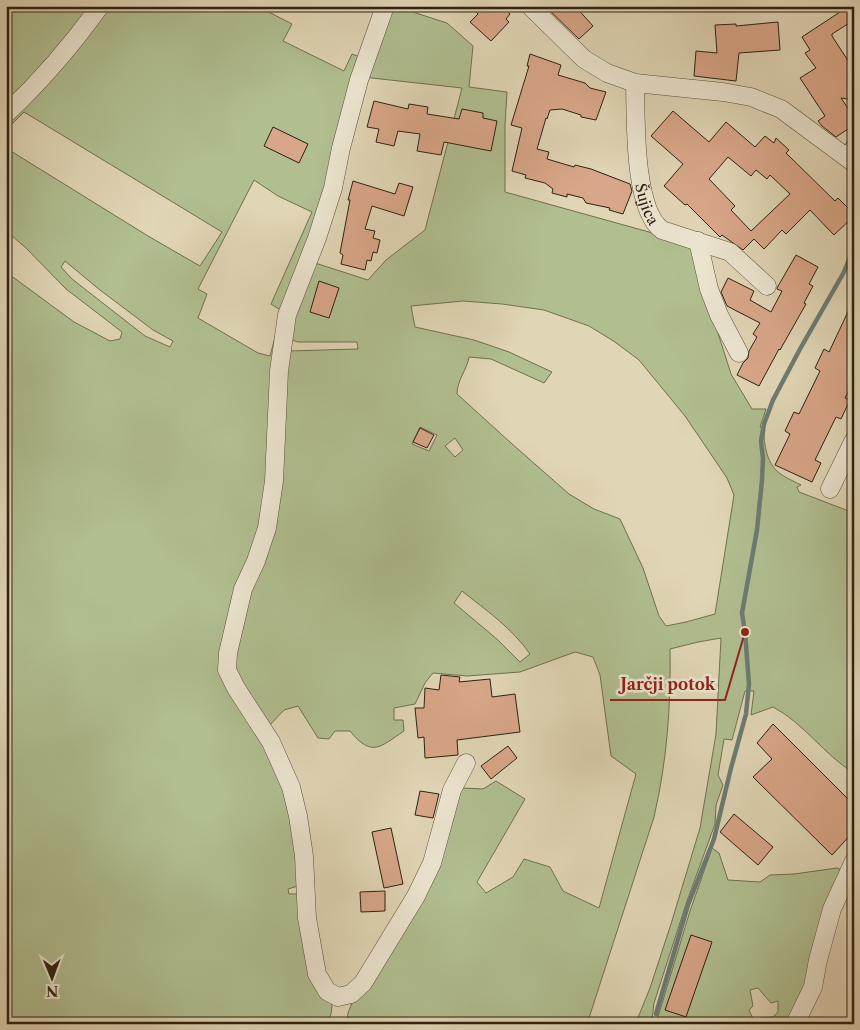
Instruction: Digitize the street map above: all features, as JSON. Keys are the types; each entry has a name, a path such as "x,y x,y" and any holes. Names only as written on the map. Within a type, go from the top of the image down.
{"street":[{"path":"6,114 36,86 87,25 100,6"},
{"path":"385,6 359,80 341,148 333,188 317,238 287,316 279,371 274,481 267,528 256,561 243,589 228,653 227,670 236,688 271,742 291,787 298,816 304,856 307,918 317,974 327,991 338,997 351,994 363,983 416,896 432,863 452,790 466,763"},
{"path":"530,6 584,59 607,73 635,83 723,92 751,98 781,109 850,153"},
{"name":"Šujica","path":"635,83 637,150 645,203 655,225 662,230 730,252 767,286"},
{"path":"698,242 700,258 715,306 739,353"},
{"path":"830,489 854,440"},
{"path":"795,1024 813,987 818,960 832,909 854,861"}],"green space":[{"path":"6,6 93,6 6,106"},
{"path":"106,6 257,6 292,24 283,41 344,71 352,54 360,57 332,165 285,310 263,527 223,659 286,783 301,885 288,889 289,894 301,894 332,1006 327,1024 6,1024 6,272 74,322 110,341 120,339 122,332 66,289 25,247 6,231 6,148 200,266 222,232 24,112 6,130 6,118","holes":["254,180 278,196 312,212 271,304 282,311 270,356 258,353 198,318 207,294 198,289","65,261 153,330 173,341 170,347 145,336 72,279 61,267"]},
{"path":"387,6 394,6 447,23 473,46 469,87 507,92 505,192 690,245 731,374 752,409 766,409 760,427 765,430 766,450 771,463 783,476 801,485 797,487 799,492 854,513 854,773 843,766 795,722 773,707 751,715 754,691 745,691 732,740 724,739 718,775 723,785 716,805 715,824 687,901 654,1003 652,1020 637,1020 650,988 671,924 700,828 716,734 721,638 670,649 667,733 654,817 588,1021 551,1024 349,1024 347,1020 352,1003 379,969 454,795 463,788 483,789 496,781 525,799 477,882 486,893 513,877 524,859 550,867 563,891 599,908 636,774 611,756 600,675 593,657 575,652 520,672 467,676 433,673 425,683 415,704 394,708 394,720 403,720 404,731 389,742 376,747 364,745 350,731 335,731 329,739 318,738 298,706 284,710 267,728 237,682 232,652 256,573 288,351 358,349 357,342 298,342 288,337 312,262 368,280 386,260 425,230 462,88 363,77","holes":["463,301 544,310 589,326 639,360 685,416 727,478 734,495 715,614 666,626 659,616 643,568 620,519 594,509 569,494 457,394 457,389 469,357 491,359 544,383 552,372 509,352 474,340 415,327 411,306","420,427 437,435 429,451 412,444","455,438 463,450 455,457 445,446","462,591 507,628 530,654 520,662 498,640 454,603"]},
{"path":"712,848 719,853 728,880 760,882 770,875 837,868 842,870 806,994 789,1024 688,1024 681,1021 657,1020 690,911","holes":["758,988 771,1003 778,1001 778,1012 773,1017 753,1019 749,1010 753,1006 750,990"]}],"building":[{"path":"471,6 502,6 510,14 506,19 509,22 491,41 470,22 478,14"},
{"path":"545,6 575,6 593,26 579,39"},
{"path":"849,6 854,6 854,20 832,34 832,36 854,70 854,100 841,98 854,117 854,125 836,137 818,121 825,116 800,78 816,68 805,53 810,50 802,37"},
{"path":"778,22 780,50 739,53 736,81 694,76 696,51 717,53 715,25 736,24 736,26"},
{"path":"530,54 561,65 558,75 585,83 590,88 606,92 596,120 581,117 581,115 562,109 550,110 537,149 549,152 547,159 574,167 575,165 591,169 630,184 632,191 623,214 609,210 610,208 586,203 583,198 567,194 567,197 552,193 553,189 545,183 525,178 526,175 512,171 522,128 511,125 529,66 527,66"},
{"path":"374,101 408,109 409,104 428,107 427,114 459,119 462,109 483,113 483,118 497,121 491,151 444,142 441,155 417,151 420,134 398,131 394,146 376,142 379,129 367,127"},
{"path":"673,111 709,142 726,122 755,147 765,136 774,143 776,138 789,150 786,153 835,201 838,198 854,216 834,235 810,210 786,234 782,230 764,249 754,239 743,250 722,235 720,237 687,204 685,205 664,186 683,164 651,136","holes":["728,157 751,176 756,170 767,179 770,175 790,194 751,231 731,210 735,206 709,179"]},
{"path":"273,127 308,144 299,163 264,146"},
{"path":"353,181 395,194 399,183 413,187 404,216 372,206 365,229 375,231 373,238 380,240 377,253 373,252 371,261 367,260 365,270 341,264 343,255 340,253 350,200 348,200"},
{"path":"796,255 818,267 809,284 813,286 804,303 806,304 759,386 737,375 748,358 749,351 757,337 753,334 760,323 727,306 721,292 728,278 754,291 750,300 771,312 782,291 777,288"},
{"path":"319,281 339,288 329,318 310,312"},
{"path":"854,299 854,380 845,398 850,400 841,419 836,417 815,460 821,463 812,482 775,465 790,434 785,431 794,412 799,414 820,371 815,368 824,349 829,352"},
{"path":"420,428 434,435 427,448 413,442"},
{"path":"441,675 460,677 459,682 490,679 492,697 515,694 520,732 457,740 458,755 425,758 424,737 418,738 415,708 424,708 425,688 439,690"},
{"path":"773,724 854,805 854,831 832,855 753,777 772,759 757,743"},
{"path":"508,746 517,758 491,779 481,766"},
{"path":"420,791 439,794 433,818 415,815"},
{"path":"734,814 773,847 758,865 720,832"},
{"path":"391,828 403,884 384,888 372,832"},
{"path":"385,891 385,911 361,912 360,892"},
{"path":"691,935 712,942 686,1017 665,1010"}],"waterway":[{"path":"656,1014 688,905 714,839 746,714 749,684 742,613 757,530 763,458 761,441 764,424 773,400 844,272 854,247"}],"place":[{"name":"Jarčji potok","path":"745,632"}]}
